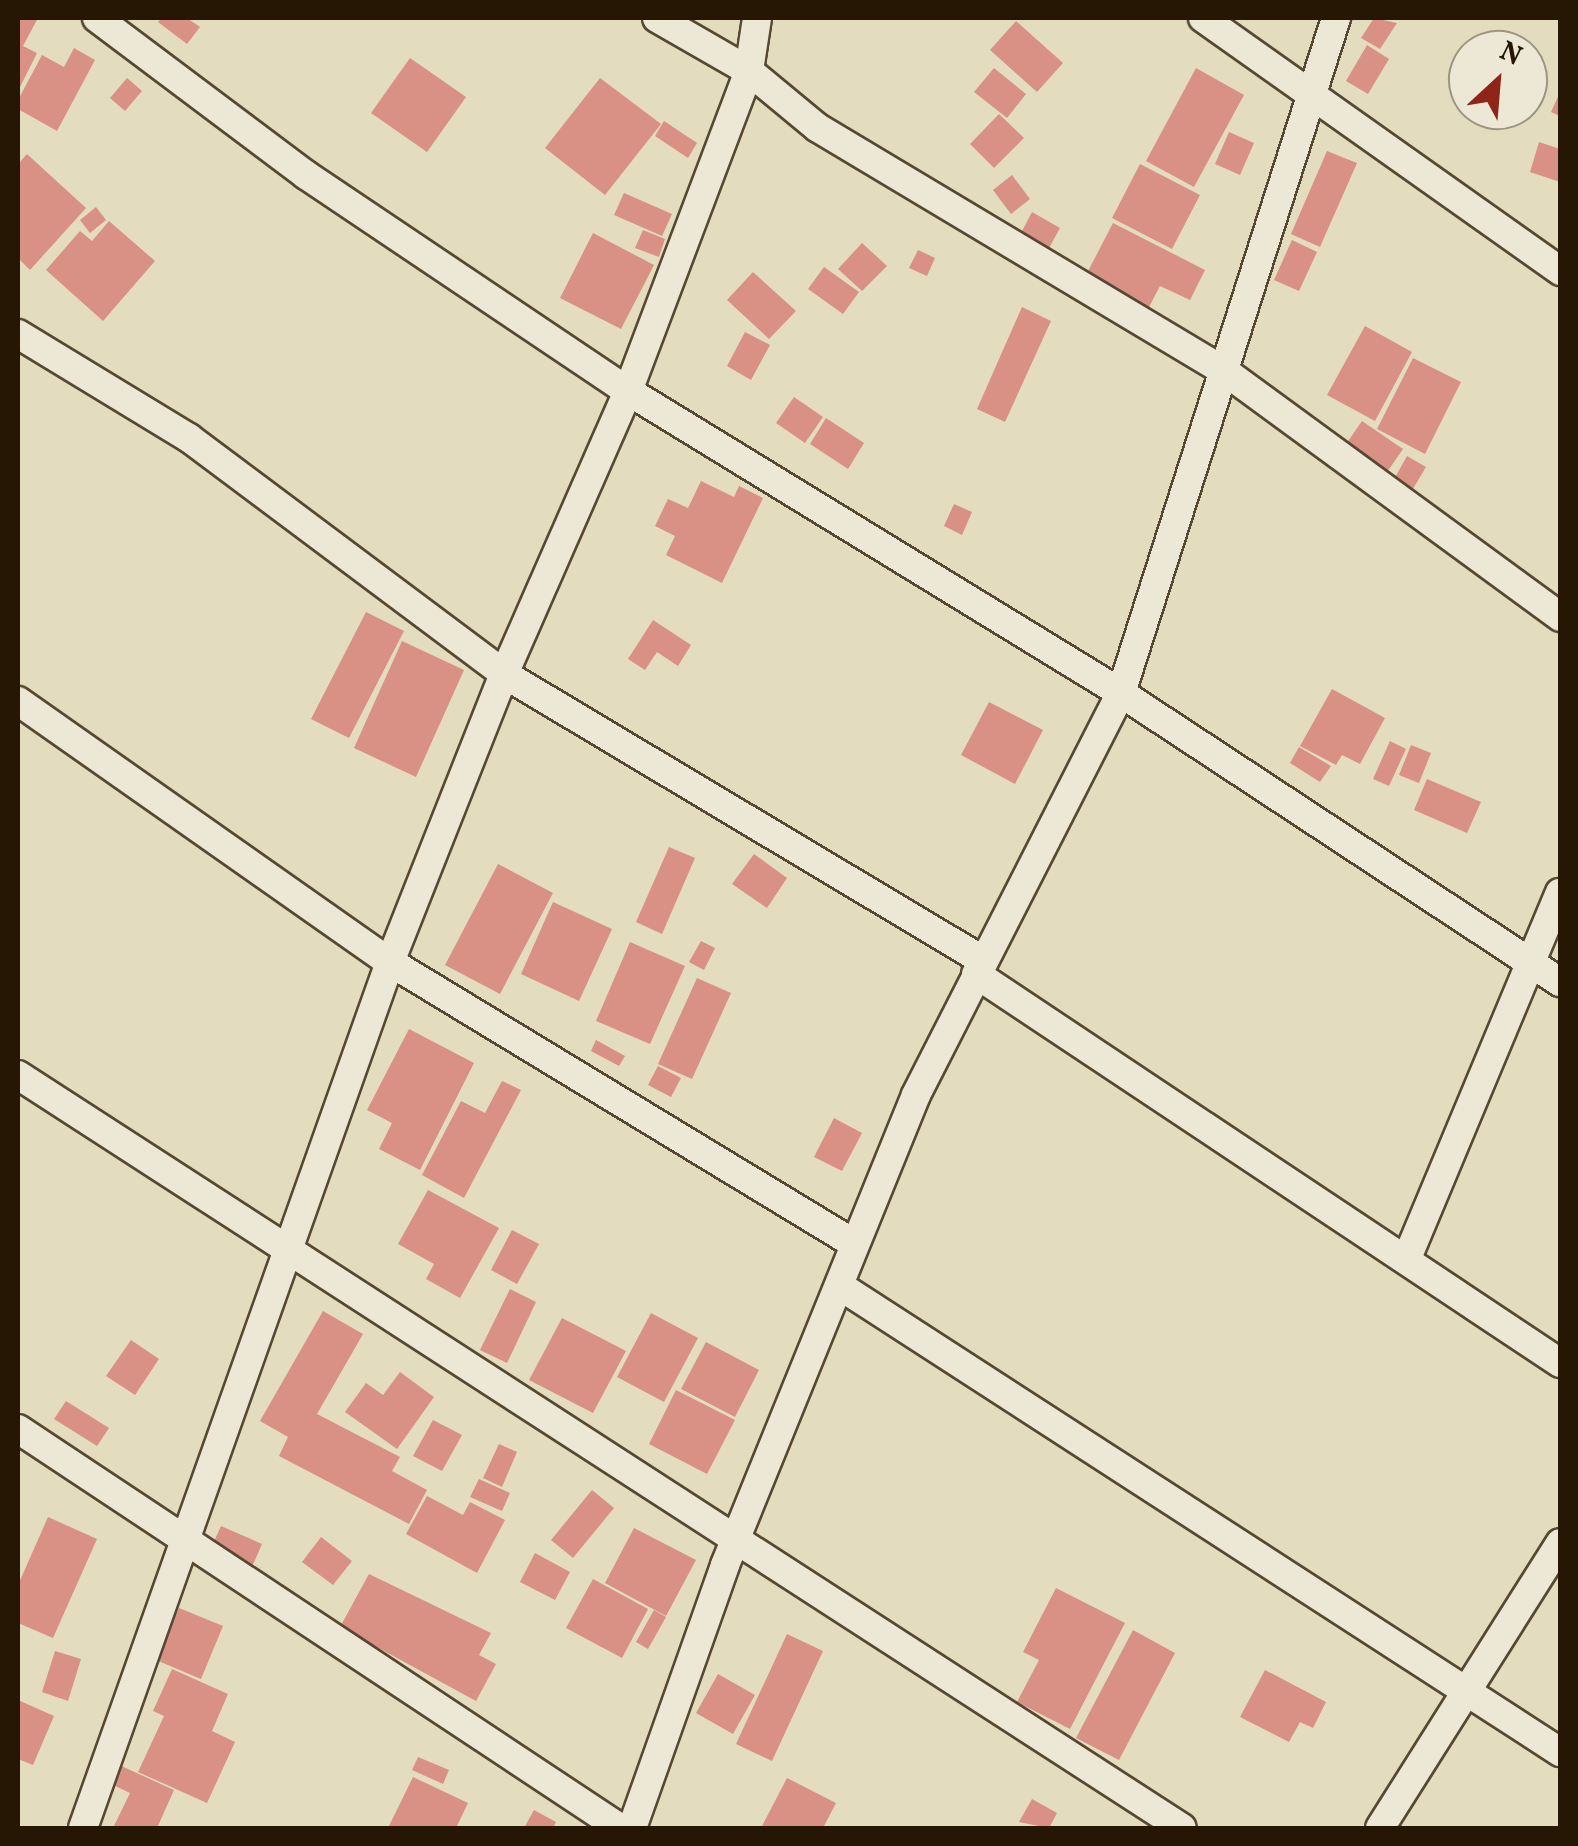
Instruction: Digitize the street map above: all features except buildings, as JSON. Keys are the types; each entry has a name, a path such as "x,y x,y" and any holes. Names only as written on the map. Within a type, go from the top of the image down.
{"street":[{"path":"97,18 306,176 628,391 1122,694 1560,982"},
{"path":"658,18 749,71 818,128 1223,370 1560,617"},
{"path":"83,1828 290,1255 390,962 504,674 628,391 749,71 757,18"},
{"path":"1203,18 1560,270"},
{"path":"632,1828 736,1538 840,1286 853,1243 980,967 1122,694 1336,18"},
{"path":"18,334 189,438 504,674 980,967 1560,1363"},
{"path":"18,701 390,962 853,1243"},
{"path":"1407,1258 1560,893"},
{"path":"18,1075 290,1255 1182,1828"},
{"path":"840,1286 1560,1752"},
{"path":"18,1428 185,1544 620,1828"},
{"path":"1380,1828 1560,1543"}]}
